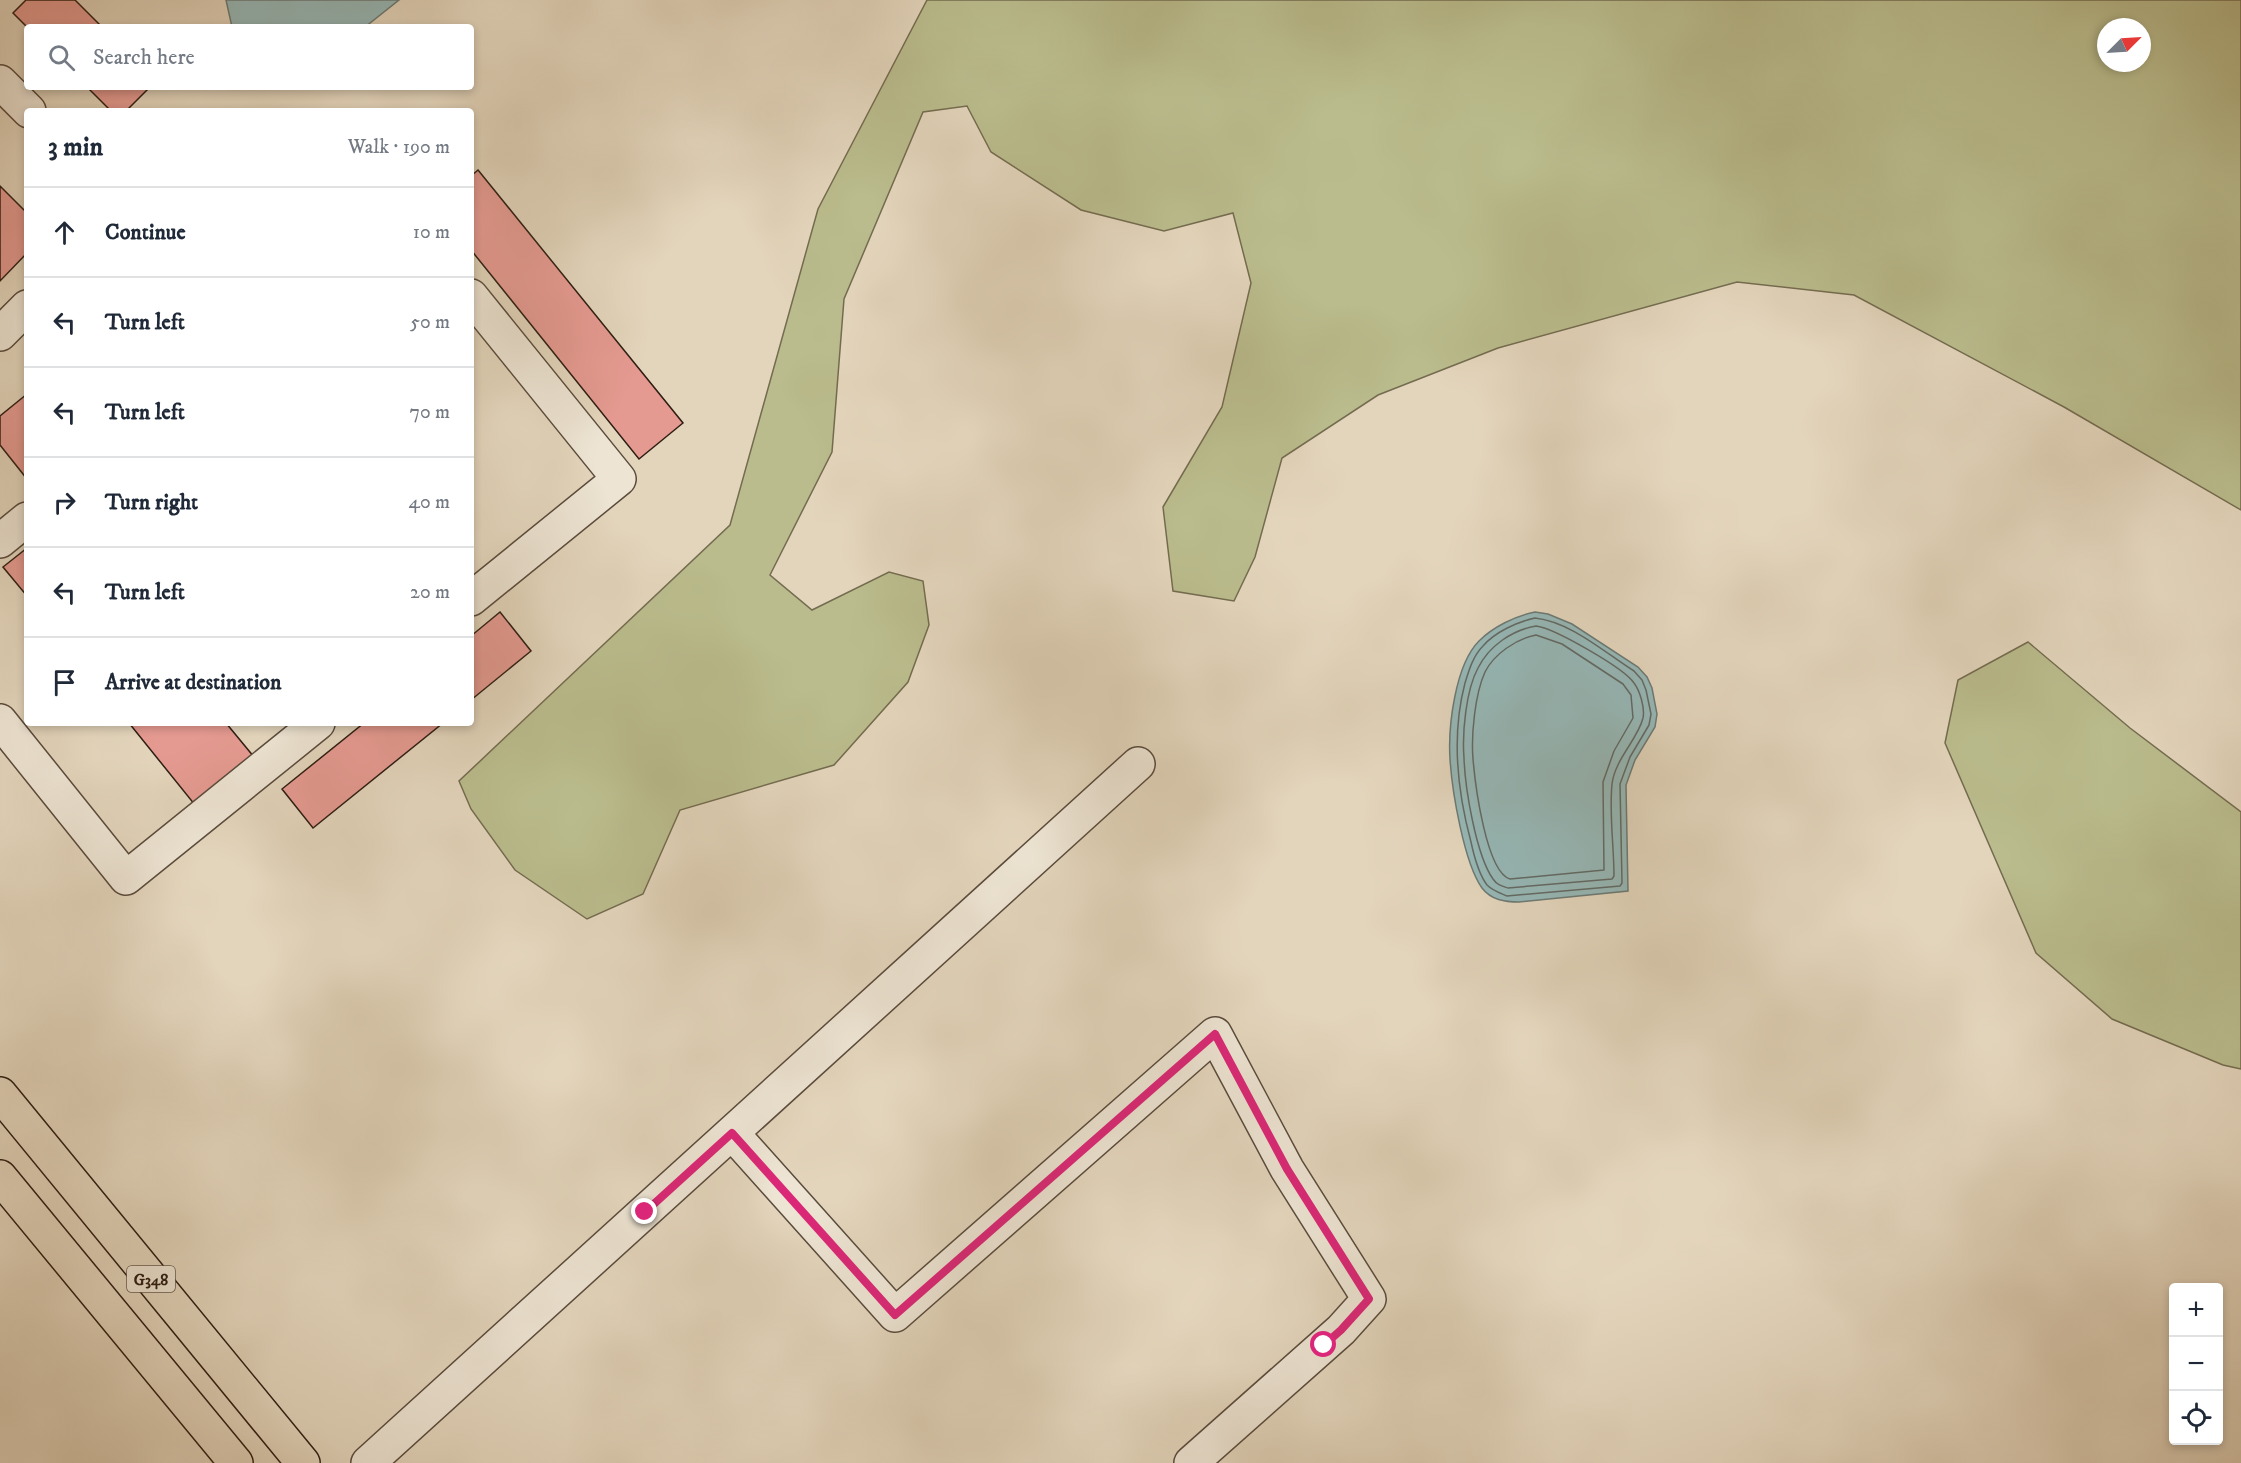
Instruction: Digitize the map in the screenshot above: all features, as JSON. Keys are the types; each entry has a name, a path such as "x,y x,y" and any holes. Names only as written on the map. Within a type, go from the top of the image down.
{"highway":[{"name":"G348","path":"0,1094 303,1463"},
{"name":"G348","path":"0,1176 236,1463"}],"street":[{"path":"0,82 26,108"},
{"path":"474,300 619,479 474,597"},
{"path":"0,334 24,309"},
{"path":"0,541 24,521"},
{"path":"0,722 10,755 126,878 314,726"},
{"path":"368,1463 1138,764"},
{"path":"732,1133 895,1315 1215,1034 1287,1169 1369,1299 1341,1330 1191,1463"}],"green space":[{"path":"927,0 2241,0 2241,510 2064,407 1854,295 1737,282 1498,348 1378,395 1282,458 1255,557 1234,601 1173,591 1163,507 1222,407 1251,283 1233,213 1164,231 1081,210 991,152 967,106 923,112 844,299 832,452 770,575 812,610 889,572 923,581 929,625 908,682 834,765 680,810 643,894 587,919 515,870 471,809 459,781 730,525 818,209"},
{"path":"2028,642 2130,728 2241,812 2241,1069 2223,1065 2112,1019 2036,953 1945,743 1958,680"}],"water":[{"path":"226,0 399,0 369,24 231,24"},
{"path":"1535,612 1548,614 1572,624 1638,667 1647,677 1652,688 1657,714 1655,727 1635,760 1626,785 1628,891 1519,902 1504,901 1494,898 1482,888 1464,845 1453,789 1450,759 1450,730 1459,680 1464,665 1479,641 1505,623"}],"building":[{"path":"26,0 75,0 99,24 24,24 13,13"},
{"path":"90,90 147,90 129,108 108,108"},
{"path":"478,170 683,423 639,459 474,254 474,173"},
{"path":"0,186 24,210 24,256 0,281"},
{"path":"24,396 24,475 0,445 0,416"},
{"path":"24,550 24,592 3,567"},
{"path":"500,612 531,651 474,698 474,634"},
{"path":"131,726 228,726 254,757 195,805"},
{"path":"360,726 439,726 313,828 282,789"}],"route":[{"path":"645,1212 732,1133 895,1315 1215,1034 1287,1169 1369,1299 1324,1345"}]}
